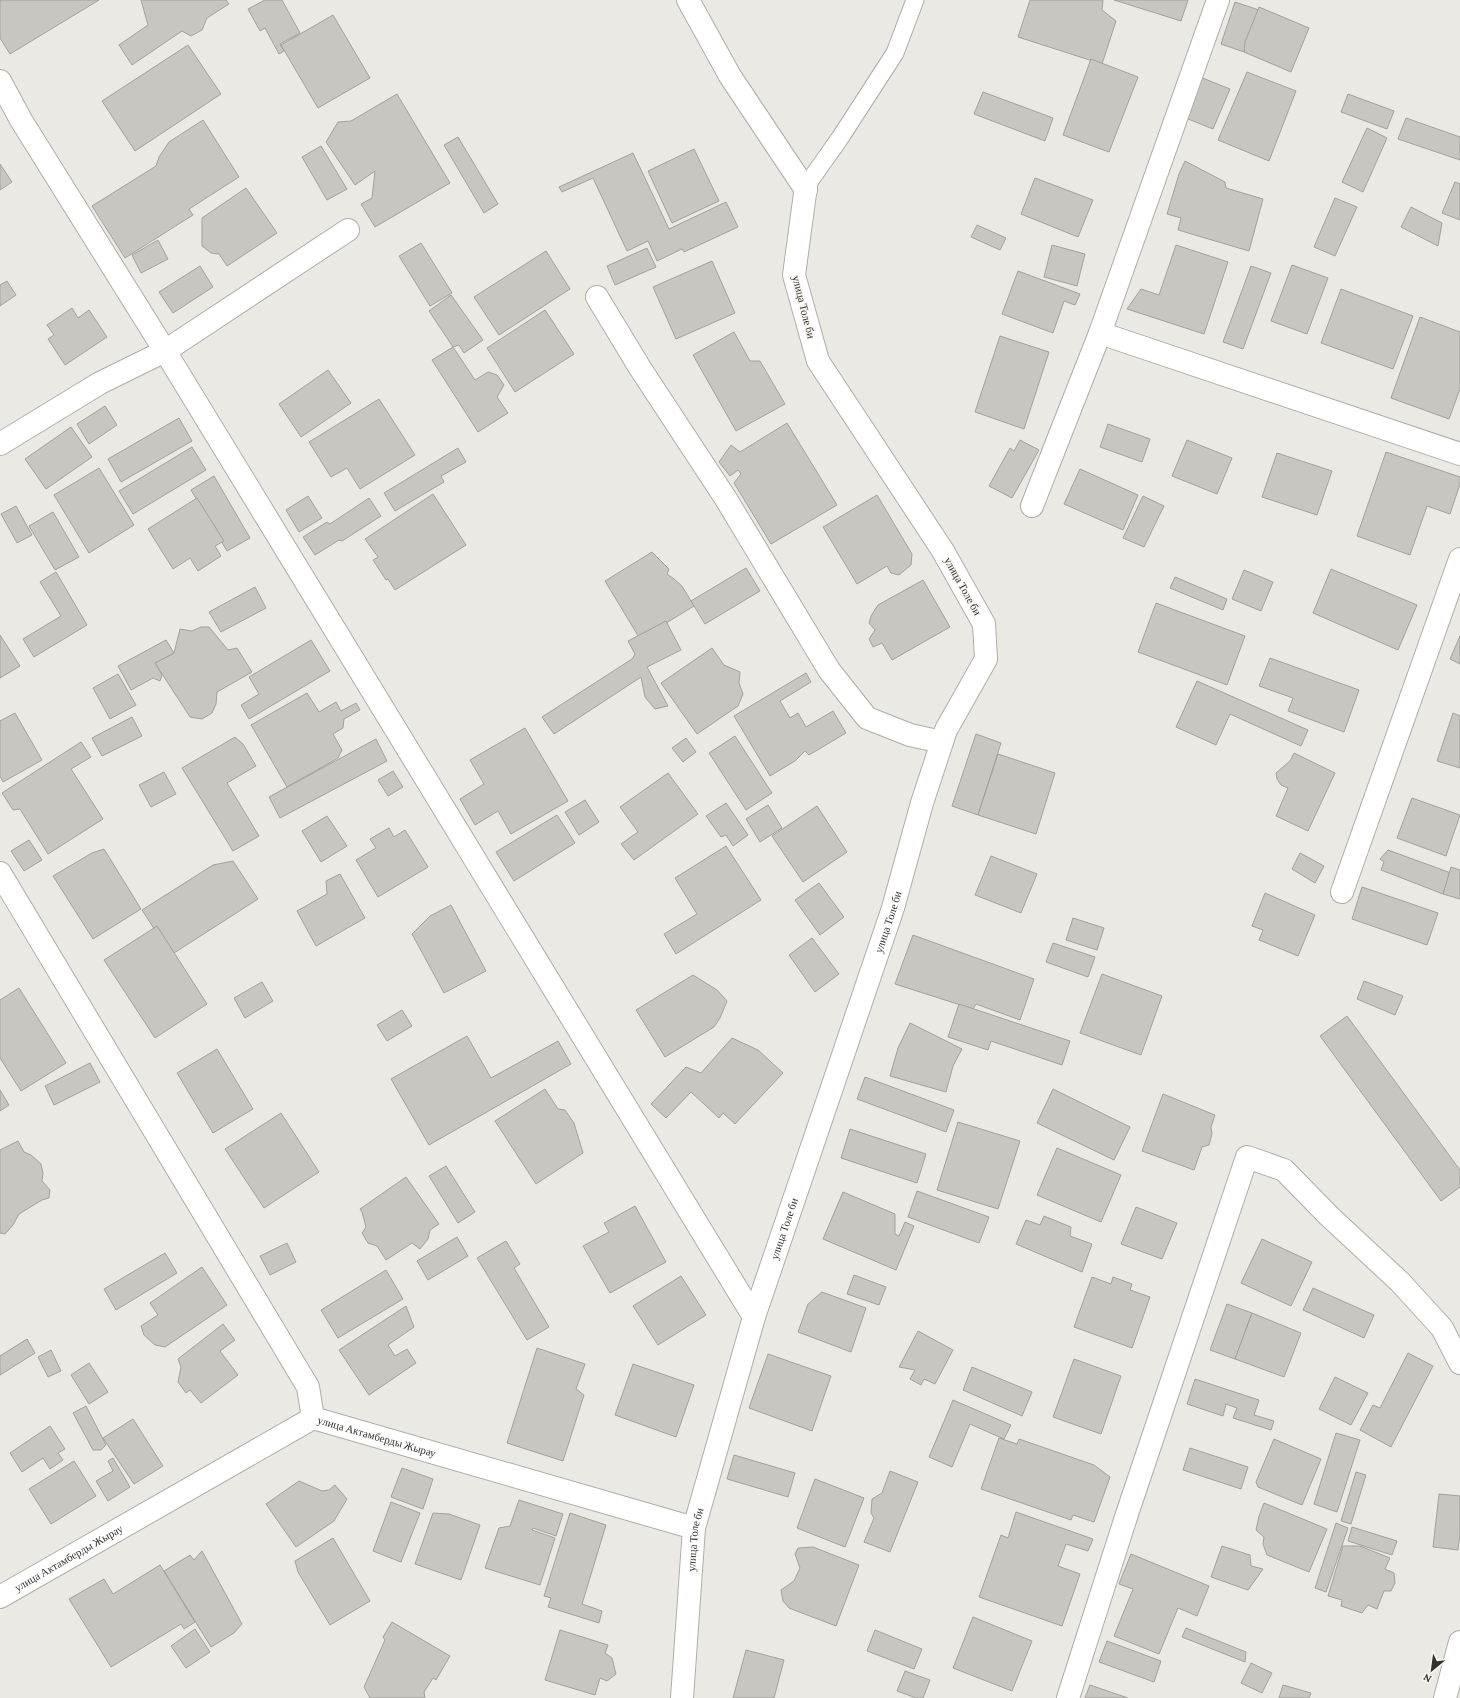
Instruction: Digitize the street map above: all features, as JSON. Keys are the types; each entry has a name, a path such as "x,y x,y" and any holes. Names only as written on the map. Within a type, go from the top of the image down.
{"street":[{"path":"688,0 730,76 806,188"},
{"path":"1032,506 1100,333 1218,0"},
{"path":"0,81 21,120 166,352 754,1316"},
{"name":"улица Толе би","path":"682,1698 694,1528 754,1316 893,908 922,803 946,730 986,659 984,624 943,551 818,361 794,275 806,188"},
{"path":"0,444 100,383 166,352 348,230"},
{"path":"597,297 640,368 726,499 829,670 867,718 910,736 942,742"},
{"path":"1100,333 1460,454"},
{"path":"1342,892 1460,559"},
{"path":"0,872 308,1387 314,1418"},
{"path":"1068,1698 1127,1514 1246,1157 1284,1170 1329,1216 1400,1282 1442,1328 1460,1363"},
{"name":"улица Актамберды Жырау","path":"0,1597 314,1418 694,1528"},
{"path":"1446,1698 1460,1642"}],"lane":[{"path":"806,188 895,53 915,0"}],"building":[{"path":"99,0 10,54 0,38 0,1"},
{"path":"141,0 226,0 229,4 207,18 202,30 191,36 182,31 132,65 119,45 148,25"},
{"path":"265,0 282,0 300,33 280,44 284,51 279,54 265,28 260,31 248,9"},
{"path":"1030,0 1103,0 1102,10 1116,21 1102,64 1018,37"},
{"path":"1114,0 1188,0 1181,21"},
{"path":"1235,2 1259,10 1244,52 1221,44"},
{"path":"1259,7 1309,28 1291,72 1244,52 1245,42"},
{"path":"333,15 370,78 318,108 281,45"},
{"path":"188,45 221,94 135,151 102,101"},
{"path":"1091,59 1138,77 1109,152 1063,135"},
{"path":"1247,72 1296,91 1269,161 1218,140"},
{"path":"1200,77 1230,89 1213,129 1183,117"},
{"path":"983,92 1053,118 1045,141 974,114"},
{"path":"397,94 450,183 375,227 361,204 372,198 375,171 355,185 326,142 338,122 351,121"},
{"path":"1348,94 1394,111 1387,129 1341,112"},
{"path":"1406,118 1460,137 1460,160 1398,139"},
{"path":"203,120 239,177 189,209 193,215 125,258 92,206 156,166 159,157 169,142"},
{"path":"1367,128 1387,138 1363,192 1342,182"},
{"path":"458,137 498,204 484,213 444,145"},
{"path":"321,146 347,189 327,200 302,157"},
{"path":"694,149 719,201 672,223 648,171"},
{"path":"633,153 669,229 726,202 738,227 684,252 682,249 657,261 648,241 627,251 593,178 562,192 559,187"},
{"path":"1185,161 1225,182 1226,188 1263,199 1249,251 1178,230 1181,218 1167,214 1179,174"},
{"path":"0,164 12,182 0,190"},
{"path":"1035,178 1093,200 1078,237 1021,214"},
{"path":"1455,182 1460,184 1460,220 1442,213"},
{"path":"246,188 277,233 227,266 219,254 211,253 202,246 202,218"},
{"path":"1335,198 1357,207 1335,256 1314,247"},
{"path":"1411,207 1442,223 1438,246 1401,227"},
{"path":"977,225 1006,238 1000,250 971,237"},
{"path":"158,240 168,259 141,273 132,255"},
{"path":"421,243 452,293 430,306 399,256"},
{"path":"1052,245 1085,254 1077,286 1044,277"},
{"path":"1176,245 1228,262 1204,334 1127,309 1141,289 1159,295"},
{"path":"647,248 656,267 615,285 607,266"},
{"path":"546,251 570,289 499,335 474,297"},
{"path":"712,261 735,313 676,339 653,287"},
{"path":"1292,265 1328,278 1307,334 1271,321"},
{"path":"200,266 213,287 173,313 159,292"},
{"path":"1251,266 1271,273 1243,349 1223,342"},
{"path":"1018,271 1080,294 1075,305 1064,301 1053,333 1002,314"},
{"path":"7,281 16,295 0,306 0,285"},
{"path":"1341,289 1413,316 1393,369 1321,343"},
{"path":"451,295 483,340 464,353 459,345 453,347 429,311"},
{"path":"72,308 78,318 89,310 107,337 65,365 48,339 54,335 47,325"},
{"path":"545,310 574,354 515,392 487,348"},
{"path":"1420,317 1460,332 1460,389 1449,419 1391,398"},
{"path":"734,332 750,361 760,361 785,404 736,431 693,355"},
{"path":"1000,336 1049,352 1024,429 975,412"},
{"path":"453,347 475,380 488,372 497,375 504,385 497,397 508,413 478,432 432,360"},
{"path":"328,370 351,403 301,437 279,404"},
{"path":"379,399 415,455 360,489 347,468 331,477 309,442"},
{"path":"105,406 117,425 89,444 77,424"},
{"path":"179,418 192,441 121,482 108,459"},
{"path":"787,423 837,505 771,544 734,483 741,474 738,470 730,476 719,462 731,445 740,452"},
{"path":"1108,424 1150,439 1142,462 1100,447"},
{"path":"71,427 92,457 46,489 25,459"},
{"path":"1020,440 1039,450 1012,498 989,486 1010,448 1014,451"},
{"path":"1187,440 1232,458 1217,494 1172,476"},
{"path":"192,447 206,470 133,514 119,491"},
{"path":"458,448 466,462 441,476 444,482 395,511 384,493"},
{"path":"1386,452 1460,477 1460,484 1450,514 1427,506 1410,555 1357,536"},
{"path":"1277,453 1332,471 1317,515 1262,497"},
{"path":"99,468 134,525 89,553 54,495"},
{"path":"1080,469 1138,495 1123,530 1064,504"},
{"path":"214,476 250,538 227,551 191,490"},
{"path":"433,494 466,545 395,590 388,579 386,580 373,560 378,557 365,539"},
{"path":"877,495 912,554 911,565 899,575 891,573 887,566 857,584 823,527"},
{"path":"308,496 322,518 299,532 286,510"},
{"path":"1143,496 1164,506 1144,547 1123,538"},
{"path":"197,498 224,541 215,546 221,556 198,571 190,558 173,569 148,529"},
{"path":"369,498 381,516 342,541 339,540 315,555 303,537 327,522 330,524"},
{"path":"16,506 32,535 17,543 1,514"},
{"path":"53,512 79,557 55,570 29,526"},
{"path":"652,552 669,569 667,574 682,586 694,606 640,639 605,581"},
{"path":"746,568 760,591 705,624 691,601"},
{"path":"1331,569 1417,605 1398,650 1313,613"},
{"path":"1244,570 1273,582 1261,611 1232,599"},
{"path":"56,572 87,625 34,657 23,639 61,616 40,582"},
{"path":"1175,577 1227,599 1223,610 1170,588"},
{"path":"923,580 950,627 892,660 882,643 873,647 869,639 875,630 869,623 871,616 878,605"},
{"path":"255,587 266,608 221,632 209,612"},
{"path":"1156,603 1245,636 1227,685 1138,652"},
{"path":"666,621 681,650 647,667 668,706 655,709 645,697 641,677 554,734 542,717 632,659 635,654 628,641"},
{"path":"201,627 209,627 228,650 237,648 252,672 217,692 216,704 212,713 202,719 190,717 155,663 174,653 180,629 192,631"},
{"path":"0,635 20,666 0,678"},
{"path":"1460,636 1460,664 1450,659"},
{"path":"166,640 174,653 155,663 162,675 160,681 153,678 131,690 118,666"},
{"path":"311,640 330,671 249,719 241,705 259,694 249,677"},
{"path":"712,648 724,665 740,672 739,683 743,694 738,706 697,734 661,683"},
{"path":"1270,658 1359,690 1344,732 1288,711 1293,698 1259,686"},
{"path":"806,673 811,682 780,701 790,718 798,713 806,727 833,711 846,733 809,755 805,751 795,761 770,776 734,716"},
{"path":"118,674 136,705 110,719 93,688"},
{"path":"1197,681 1308,730 1301,746 1230,714 1216,745 1176,727"},
{"path":"307,693 319,712 336,702 341,711 356,703 360,710 344,719 343,728 333,734 342,750 338,758 287,787 251,725"},
{"path":"15,713 42,760 3,782 0,776 0,721"},
{"path":"1453,713 1460,716 1460,768 1437,761"},
{"path":"132,717 142,736 102,756 92,738"},
{"path":"525,728 568,801 511,834 498,811 475,825 460,799 484,784 470,760"},
{"path":"976,734 1001,743 978,815 952,806"},
{"path":"735,736 772,793 746,810 709,753"},
{"path":"235,737 243,744 256,766 227,783 259,836 233,851 182,768"},
{"path":"686,738 696,752 683,762 672,748"},
{"path":"376,739 387,761 280,818 269,797"},
{"path":"81,742 91,757 71,769 103,819 48,854 20,809 13,810 2,793"},
{"path":"1294,753 1335,773 1308,831 1276,816 1288,788 1281,785 1277,779 1276,773 1290,761"},
{"path":"998,754 1055,773 1036,834 978,815"},
{"path":"393,771 403,787 388,796 378,780"},
{"path":"164,772 176,794 151,807 139,785"},
{"path":"668,773 698,814 634,860 621,844 638,832 620,807"},
{"path":"1412,798 1460,815 1446,856 1397,838"},
{"path":"585,800 599,822 579,835 565,812"},
{"path":"726,803 748,835 733,846 726,835 721,837 706,816"},
{"path":"768,805 782,828 760,842 746,819"},
{"path":"817,806 847,852 803,882 772,836"},
{"path":"557,815 575,843 514,881 496,852"},
{"path":"327,816 347,846 321,862 302,831"},
{"path":"389,828 394,837 405,830 428,867 378,897 356,860 376,848 370,839"},
{"path":"29,840 42,860 24,871 11,851"},
{"path":"726,846 761,900 676,954 664,934 697,914 675,878"},
{"path":"104,849 141,909 93,939 53,876 92,853"},
{"path":"1388,850 1451,873 1443,894 1381,870 1384,862 1380,859"},
{"path":"1300,853 1324,866 1315,883 1292,869"},
{"path":"991,856 1037,874 1021,913 975,895"},
{"path":"233,861 258,899 171,955 142,910 213,865"},
{"path":"1451,867 1460,870 1460,899 1443,894"},
{"path":"340,874 365,918 316,946 297,911 327,894 326,881"},
{"path":"819,883 844,917 820,935 795,900"},
{"path":"1362,887 1438,913 1427,945 1352,919"},
{"path":"1265,893 1315,915 1298,956 1259,940 1263,930 1252,926"},
{"path":"451,905 486,971 444,993 412,934 430,916"},
{"path":"1073,918 1104,928 1097,950 1066,940"},
{"path":"157,926 207,1004 155,1038 104,960"},
{"path":"913,935 1034,979 1020,1020 976,1004 973,1009 895,984"},
{"path":"812,938 839,974 815,992 789,955"},
{"path":"1053,943 1095,957 1088,977 1046,962"},
{"path":"1102,974 1162,996 1141,1055 1080,1033"},
{"path":"693,975 717,990 727,1001 720,1018 714,1027 665,1057 636,1010"},
{"path":"1364,981 1403,996 1395,1015 1357,999"},
{"path":"262,982 273,1001 245,1018 234,998"},
{"path":"19,988 66,1063 21,1091 0,1058 0,1000"},
{"path":"959,1004 1070,1041 1062,1065 991,1041 988,1050 948,1037"},
{"path":"402,1010 412,1026 387,1041 377,1025"},
{"path":"1347,1016 1460,1170 1460,1187 1441,1201 1320,1036"},
{"path":"910,1023 962,1049 953,1066 946,1092 890,1076 898,1048"},
{"path":"467,1036 491,1078 558,1041 571,1064 429,1145 391,1079"},
{"path":"732,1038 758,1050 783,1073 735,1124 723,1113 719,1118 691,1092 666,1118 651,1104 686,1067 701,1073"},
{"path":"217,1049 253,1109 213,1133 177,1073"},
{"path":"90,1063 100,1082 54,1105 45,1086"},
{"path":"865,1077 954,1110 946,1132 857,1099"},
{"path":"545,1089 558,1109 565,1110 574,1123 583,1153 536,1184 495,1121"},
{"path":"1053,1089 1130,1127 1114,1160 1037,1123"},
{"path":"0,1090 9,1105 0,1111"},
{"path":"1163,1094 1215,1115 1211,1127 1212,1134 1209,1145 1202,1147 1194,1170 1142,1151"},
{"path":"281,1113 319,1172 264,1208 225,1149"},
{"path":"958,1122 1020,1141 998,1209 937,1190"},
{"path":"850,1129 926,1154 917,1183 841,1158"},
{"path":"18,1141 24,1152 31,1155 41,1164 43,1173 42,1181 50,1190 49,1198 42,1200 19,1214 13,1225 5,1234 0,1233 0,1150"},
{"path":"1057,1148 1121,1175 1101,1222 1037,1195"},
{"path":"446,1166 475,1212 458,1223 429,1176"},
{"path":"406,1177 439,1224 430,1230 428,1239 420,1249 412,1243 386,1260 377,1246 368,1243 362,1233 366,1227 360,1209"},
{"path":"917,1191 989,1217 979,1243 908,1217"},
{"path":"843,1192 895,1214 895,1234 899,1236 905,1222 914,1226 896,1270 823,1239"},
{"path":"635,1206 666,1262 610,1293 583,1246 609,1232 604,1223"},
{"path":"1136,1207 1177,1223 1162,1259 1121,1244"},
{"path":"1044,1216 1071,1227 1070,1236 1092,1244 1082,1272 1016,1244 1026,1220 1040,1225"},
{"path":"457,1237 468,1256 428,1280 417,1261"},
{"path":"1262,1239 1312,1262 1291,1306 1241,1283"},
{"path":"506,1241 520,1264 514,1268 549,1327 527,1340 477,1258"},
{"path":"287,1243 296,1262 270,1275 260,1256"},
{"path":"165,1253 177,1273 116,1310 104,1289"},
{"path":"202,1267 227,1305 165,1347 155,1345 144,1335 141,1326 158,1315 150,1303"},
{"path":"386,1270 403,1299 338,1338 321,1310"},
{"path":"854,1275 886,1287 879,1305 847,1294"},
{"path":"681,1276 706,1315 658,1345 633,1306"},
{"path":"1092,1277 1111,1284 1113,1277 1132,1284 1130,1290 1150,1297 1132,1348 1074,1327"},
{"path":"1313,1288 1374,1315 1364,1338 1303,1310"},
{"path":"822,1292 866,1308 851,1352 798,1332 808,1304"},
{"path":"1227,1304 1252,1313 1235,1359 1210,1350"},
{"path":"406,1306 414,1327 388,1345 395,1356 407,1349 416,1363 369,1395 339,1350"},
{"path":"1252,1313 1301,1333 1284,1377 1235,1359"},
{"path":"223,1324 235,1340 220,1351 238,1375 201,1403 190,1390 186,1393 178,1382 181,1367 178,1359"},
{"path":"918,1331 953,1350 935,1384 924,1379 921,1385 910,1379 915,1370 899,1367"},
{"path":"27,1339 35,1353 0,1375 0,1356"},
{"path":"537,1348 585,1364 576,1389 584,1395 563,1461 507,1443"},
{"path":"51,1350 61,1371 48,1377 38,1357"},
{"path":"1408,1353 1433,1366 1391,1447 1360,1430 1373,1405 1380,1408"},
{"path":"768,1354 831,1376 812,1431 749,1408"},
{"path":"1074,1359 1121,1376 1101,1434 1053,1417"},
{"path":"89,1363 108,1392 89,1404 71,1375"},
{"path":"633,1364 694,1385 676,1437 615,1415"},
{"path":"972,1367 1032,1392 1022,1416 963,1390"},
{"path":"1335,1377 1368,1393 1351,1425 1319,1409"},
{"path":"1195,1379 1259,1400 1254,1415 1274,1421 1271,1430 1233,1418 1237,1408 1226,1404 1223,1416 1187,1404"},
{"path":"953,1400 1011,1425 1004,1439 970,1424 952,1467 929,1457"},
{"path":"86,1406 106,1445 101,1450 93,1450 73,1413"},
{"path":"133,1419 163,1466 134,1484 103,1438"},
{"path":"50,1426 65,1449 58,1453 63,1460 50,1469 43,1458 22,1472 10,1453"},
{"path":"1336,1433 1360,1440 1337,1512 1314,1504"},
{"path":"999,1438 1017,1444 1019,1439 1094,1465 1110,1477 1094,1522 1073,1515 1071,1520 981,1489"},
{"path":"1274,1439 1321,1459 1302,1505 1258,1487 1256,1482"},
{"path":"1190,1448 1248,1467 1241,1489 1183,1470"},
{"path":"734,1455 795,1473 788,1497 727,1479"},
{"path":"113,1458 130,1487 108,1501 96,1481 113,1471 108,1461"},
{"path":"74,1461 96,1496 51,1524 29,1489"},
{"path":"402,1468 433,1479 423,1509 391,1497"},
{"path":"890,1471 918,1482 890,1552 864,1542 874,1518 871,1513 872,1499 882,1493"},
{"path":"1356,1472 1366,1475 1351,1524 1341,1521"},
{"path":"815,1479 864,1498 845,1547 797,1528"},
{"path":"299,1481 322,1491 329,1490 335,1485 347,1499 334,1521 296,1547 266,1504"},
{"path":"1439,1494 1460,1496 1460,1535 1458,1550 1433,1547"},
{"path":"519,1500 563,1514 556,1536 533,1528 532,1530 555,1538 540,1585 485,1568 499,1528 510,1526"},
{"path":"391,1502 420,1513 401,1562 373,1551"},
{"path":"1264,1503 1327,1529 1309,1572 1267,1555 1263,1544 1264,1537 1256,1530"},
{"path":"1016,1512 1093,1539 1088,1551 1066,1544 1058,1566 1080,1574 1062,1626 979,1597 1001,1535 1008,1538"},
{"path":"433,1513 449,1514 480,1525 461,1580 415,1564"},
{"path":"570,1513 606,1525 582,1604 602,1611 599,1623 548,1607 551,1598 544,1596"},
{"path":"1336,1523 1348,1528 1326,1592 1315,1588"},
{"path":"1352,1527 1397,1541 1392,1555 1348,1541"},
{"path":"333,1538 370,1601 330,1625 298,1572 295,1561"},
{"path":"1222,1546 1250,1555 1251,1566 1263,1569 1248,1590 1211,1577"},
{"path":"1343,1546 1360,1546 1390,1558 1385,1569 1394,1573 1395,1583 1391,1591 1384,1591 1377,1609 1368,1605 1362,1613 1341,1606 1342,1600 1328,1596"},
{"path":"813,1547 859,1565 836,1626 789,1608 783,1601 781,1590 794,1581 800,1568 795,1554 798,1548"},
{"path":"202,1551 242,1624 234,1633 211,1647 164,1571 190,1555 194,1560"},
{"path":"1131,1554 1209,1586 1197,1616 1178,1608 1159,1654 1114,1636 1133,1589 1119,1584"},
{"path":"160,1565 195,1622 184,1629 181,1624 111,1667 69,1599 104,1579 113,1594"},
{"path":"973,1617 1032,1641 1012,1691 953,1668"},
{"path":"392,1622 450,1656 436,1680 433,1678 424,1692 425,1698 370,1698 364,1687 385,1640 383,1637"},
{"path":"1186,1628 1246,1652 1245,1662 1182,1637"},
{"path":"195,1629 210,1652 186,1668 171,1646"},
{"path":"560,1630 608,1645 605,1653 612,1658 616,1674 607,1681 600,1678 595,1695 545,1680"},
{"path":"875,1630 922,1649 914,1669 867,1651"},
{"path":"1107,1641 1161,1661 1154,1682 1099,1662"},
{"path":"746,1650 784,1660 774,1698 733,1698"},
{"path":"1251,1663 1272,1673 1262,1693 1241,1683"},
{"path":"905,1671 930,1680 923,1698 916,1698 897,1691"},
{"path":"1090,1685 1128,1698 1085,1698"},
{"path":"1283,1685 1311,1693 1309,1698 1279,1698"}]}
